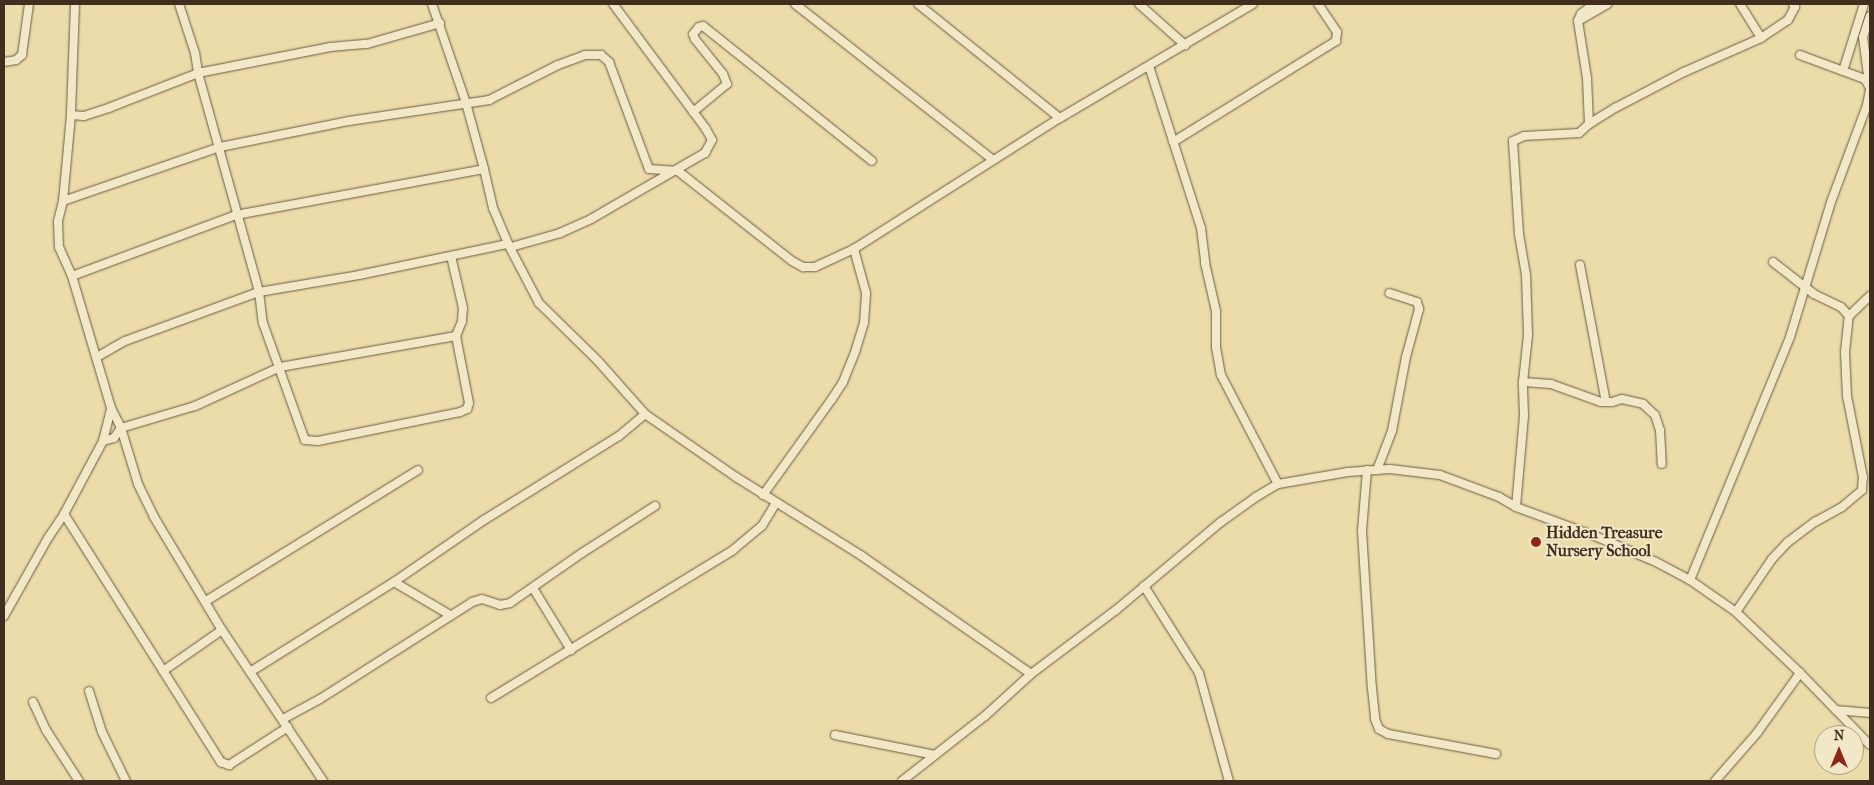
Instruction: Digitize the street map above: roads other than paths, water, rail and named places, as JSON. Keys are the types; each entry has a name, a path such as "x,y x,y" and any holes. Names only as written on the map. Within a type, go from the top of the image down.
{"street":[{"path":"4,62 16,60 22,55 29,4"},
{"path":"75,4 71,115 58,236 64,261 72,276 111,408 121,428 138,484 154,517 222,630 323,781"},
{"path":"179,4 195,53 198,73 220,147 236,215 259,292 263,323 305,440 318,441 467,409 469,403 456,336 462,321 463,308 451,256"},
{"path":"432,4 466,103 493,208 539,302 598,361 645,414 776,503 862,556 1031,674"},
{"path":"97,357 125,341 259,292 510,246 560,233 591,219 678,171 705,153 712,140 613,4"},
{"path":"795,4 993,160"},
{"path":"918,4 1060,118"},
{"path":"1139,4 1185,44"},
{"path":"63,201 220,147 340,123 489,100 567,62 585,55 601,55 609,62 649,169 678,171 770,246 803,266 815,267 830,262 854,248 1060,118 1253,4"},
{"path":"1173,142 1336,41 1337,32 1318,4"},
{"path":"1589,124 1587,78 1578,21 1581,14 1594,4"},
{"path":"1578,21 1607,4"},
{"path":"1740,4 1761,38"},
{"path":"1516,507 1524,416 1523,382 1528,335 1528,298 1519,234 1513,141 1524,136 1579,133 1589,124 1684,72 1761,38 1788,20 1795,6 1793,4"},
{"path":"1843,71 1864,4"},
{"path":"1690,580 1790,337 1843,167 1867,105 1870,88 1865,66 1863,37 1870,16"},
{"path":"71,115 84,116 111,108 198,73 330,47 367,44 440,23"},
{"path":"693,112 727,84 723,74 695,39 693,34 699,27 703,26 872,161"},
{"path":"1800,55 1865,79 1870,88"},
{"path":"1149,66 1201,228 1205,263 1216,311 1216,348 1221,375 1278,484"},
{"path":"72,276 236,215 484,169"},
{"path":"764,495 843,382 856,350 864,323 866,293 854,248"},
{"path":"1773,262 1805,285 1814,294 1841,307 1849,316"},
{"path":"1580,265 1606,402"},
{"path":"1377,470 1392,431 1406,356 1419,309 1417,302 1389,293"},
{"path":"1736,612 1772,559 1788,542 1847,503 1867,487 1847,396 1845,352 1849,316 1869,297"},
{"path":"102,441 114,438 121,428 195,406 280,367 456,336"},
{"path":"1523,382 1543,382 1606,402 1622,399 1640,402 1650,408 1660,430 1662,464"},
{"path":"4,616 48,538 64,514 102,441 111,408"},
{"path":"250,672 394,582 484,520 619,436 645,414"},
{"path":"206,601 418,470"},
{"path":"1367,470 1362,532 1372,688 1375,719 1379,729 1388,734 1496,754"},
{"path":"902,781 985,716 1031,674 1053,659 1221,522 1278,484 1367,470 1414,470 1440,475 1499,497 1516,507 1595,536 1656,562 1690,580 1736,612 1800,673 1870,745"},
{"path":"491,698 733,550 762,526 776,503"},
{"path":"283,719 320,700 450,615 477,600 488,600 500,604 510,603 582,553 655,506"},
{"path":"64,514 224,764 229,765 288,727"},
{"path":"394,582 450,615"},
{"path":"1144,586 1199,673 1229,781"},
{"path":"533,588 571,650"},
{"path":"163,671 222,630"},
{"path":"1715,781 1757,733 1800,673"},
{"path":"89,691 102,732 126,781"},
{"path":"33,702 46,730 79,781"},
{"path":"1836,710 1870,713"},
{"path":"835,735 935,755"}],"place":[{"name":"Hidden Treasure Nursery School","path":"1536,542"}]}
